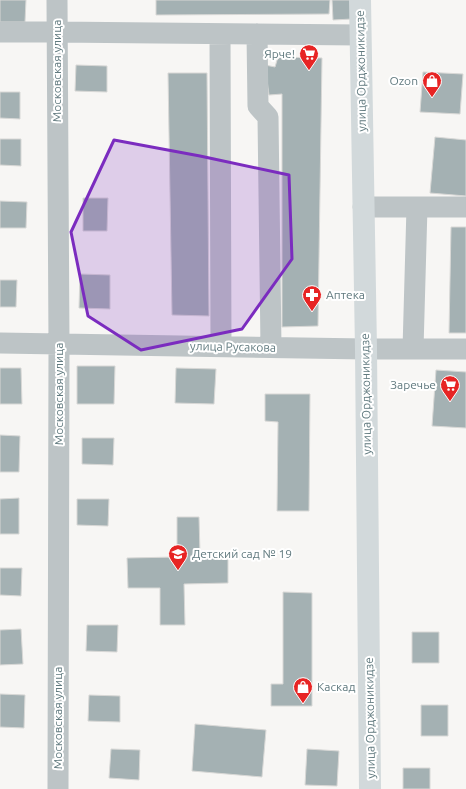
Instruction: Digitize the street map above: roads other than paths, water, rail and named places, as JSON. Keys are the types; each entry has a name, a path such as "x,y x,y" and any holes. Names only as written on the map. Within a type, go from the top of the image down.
{"main road":[{"name":"улица Орджоникидзе","path":"360,0 366,349 370,789"}],"street":[{"name":"Московская улица","path":"57,0 59,344 58,789"},
{"path":"0,32 360,35"},
{"path":"220,34 221,346"},
{"path":"257,34 258,106 268,117 271,347"},
{"path":"363,207 466,207"},
{"path":"413,349 416,207"},
{"name":"улица Русакова","path":"0,343 366,349 466,349"}],"place":[{"name":"Ярче!","path":"309,71"},
{"name":"Ozon","path":"432,98"},
{"name":"Аптека","path":"312,312"},
{"name":"Заречье","path":"450,402"},
{"name":"Детский сад № 19","path":"178,571"},
{"name":"Каскад","path":"303,704"}]}
